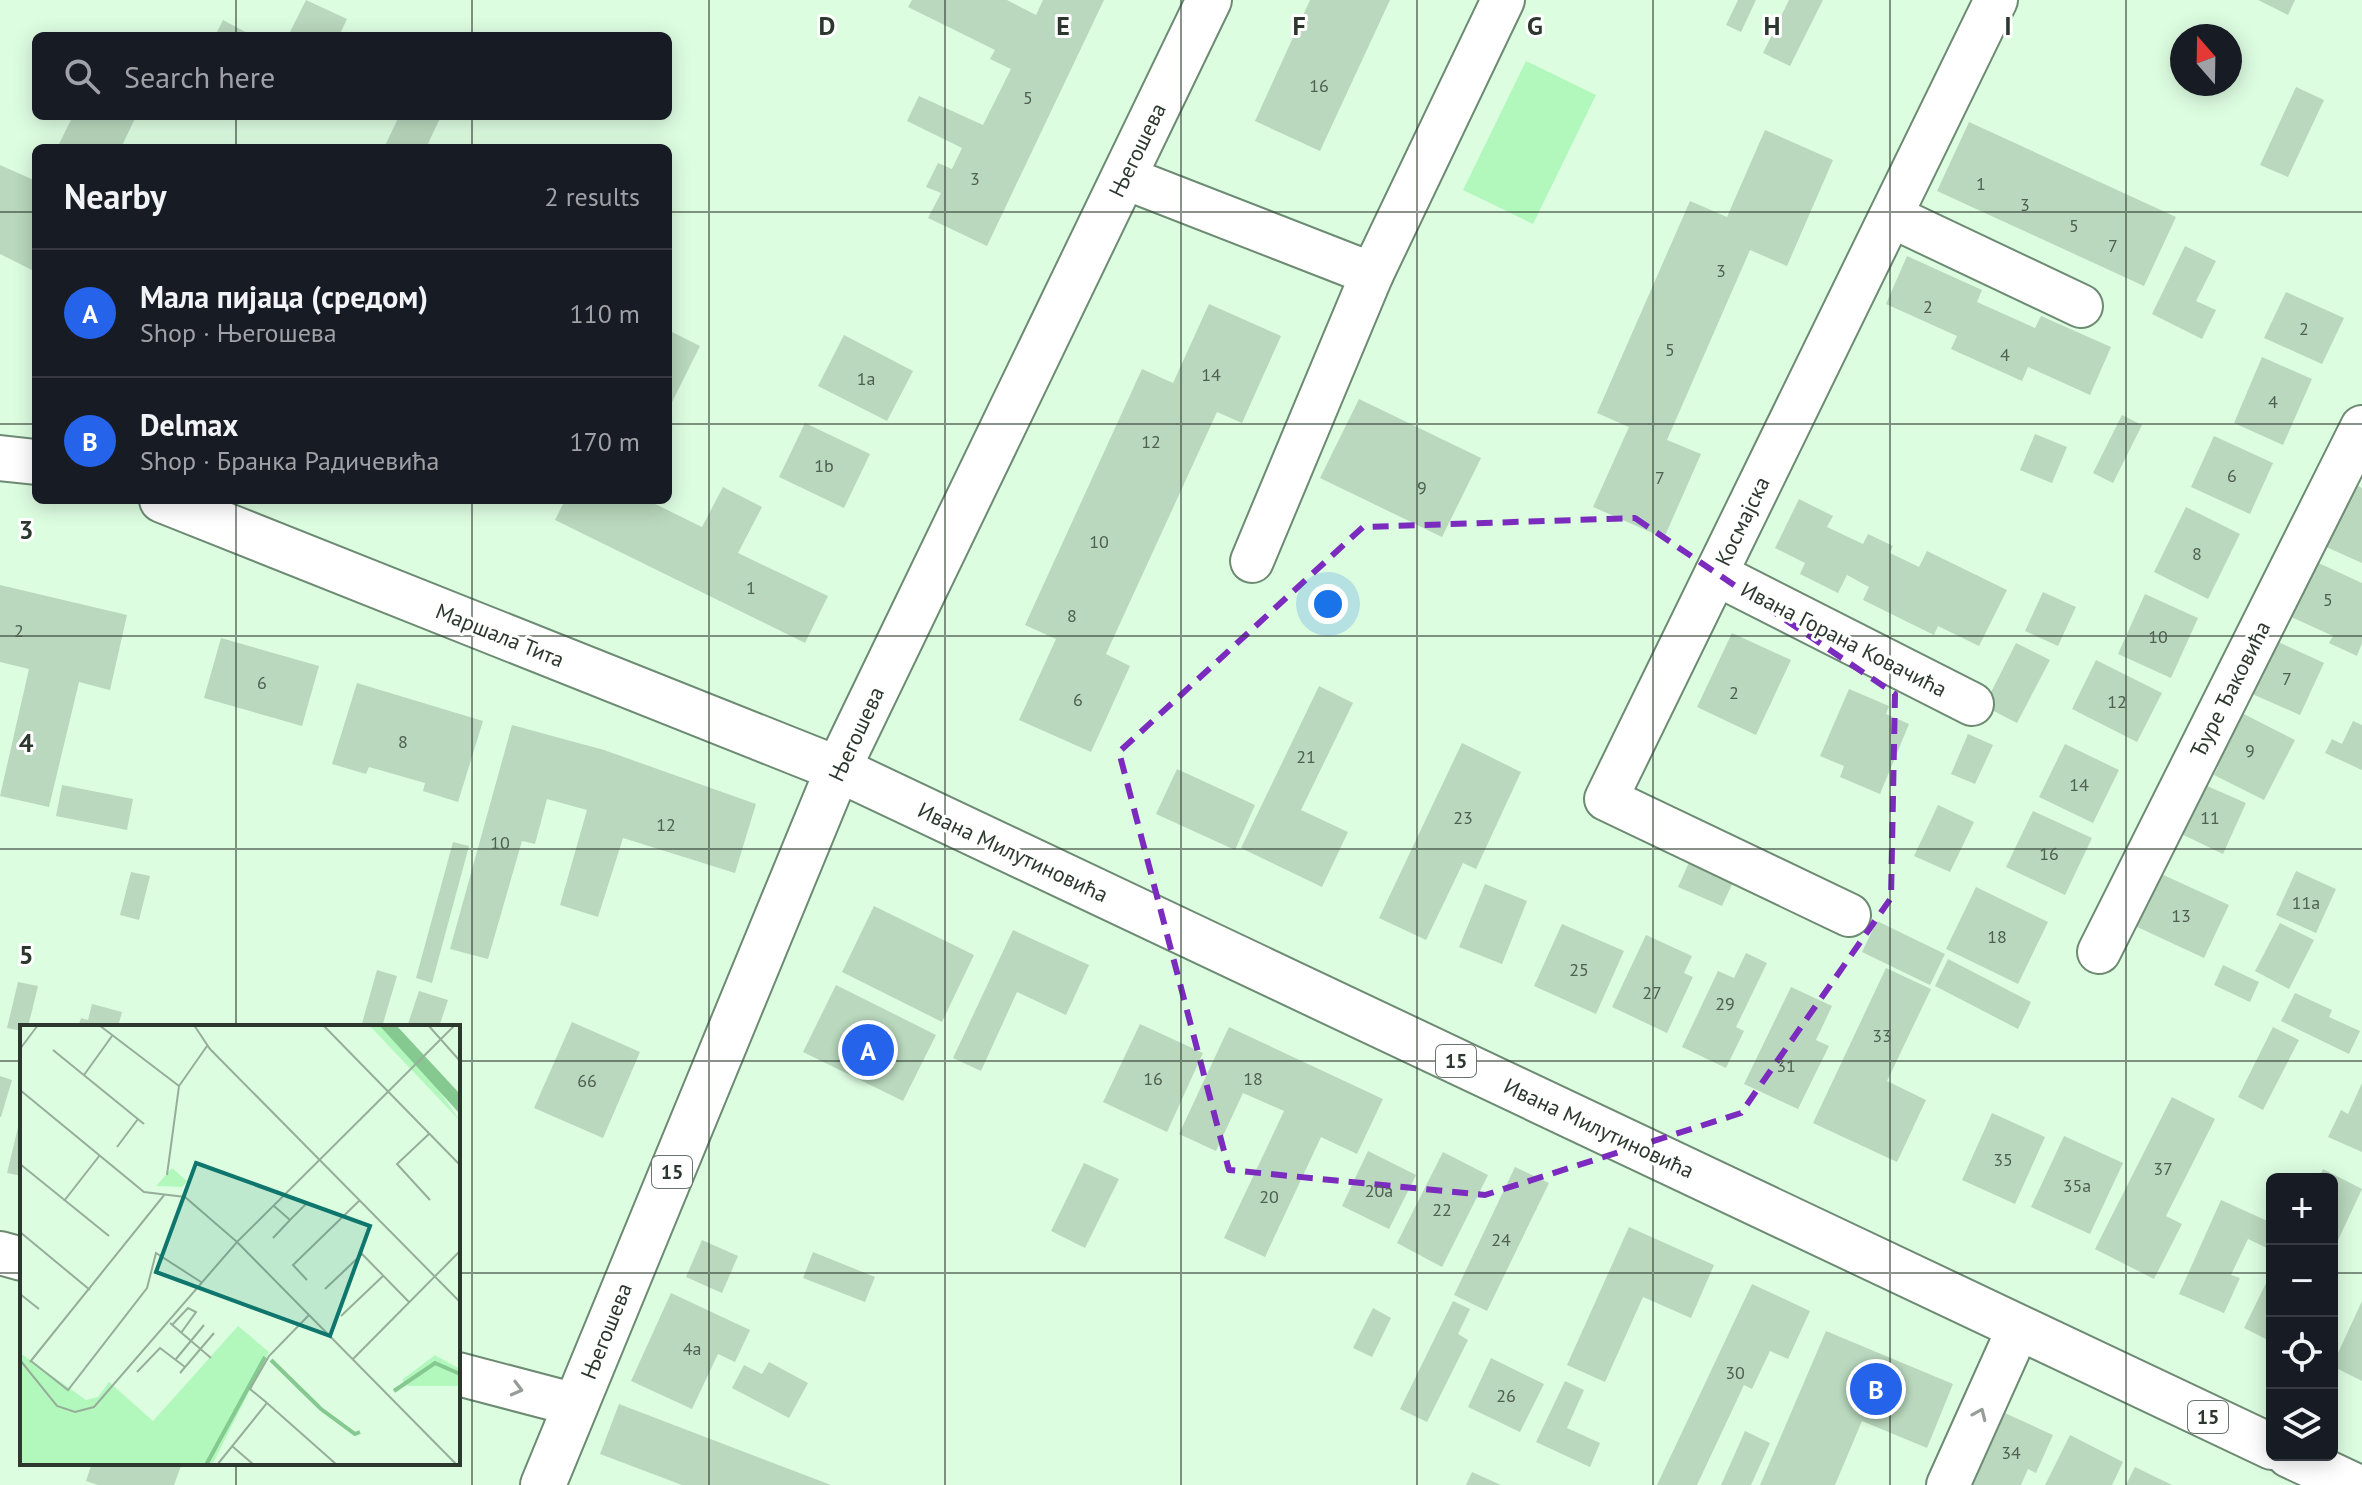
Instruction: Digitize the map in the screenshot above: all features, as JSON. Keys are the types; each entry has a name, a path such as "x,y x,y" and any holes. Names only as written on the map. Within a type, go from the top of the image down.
{"main road":[{"name":"Његошева","path":"543,1485 838,769 1209,0"},
{"path":"0,458 32,462"},
{"name":"Маршала Тита","path":"172,504 838,769"},
{"name":"Ивана Милутиновића","path":"838,769 2266,1444"},
{"path":"2302,1461 2353,1485"}],"street":[{"path":"1252,561 1372,274 1503,0"},
{"name":"Космајска","path":"1849,915 1606,799 1996,0"},
{"path":"1123,177 1372,274"},
{"path":"1891,216 2081,306"},
{"name":"Ђуре Ђаковића","path":"2099,952 2362,427"},
{"name":"Ивана Горана Ковачића","path":"1716,574 1972,704"},
{"path":"0,1253 20,1258"},
{"path":"1948,1485 2019,1327"},
{"path":"460,1375 576,1405"}],"highlighted area":[{"path":"1635,518 1895,694 1891,898 1741,1113 1485,1195 1229,1170 1119,752 1363,527"}],"green space":[{"path":"1526,61 1596,95 1533,224 1463,190"}],"building":[{"path":"306,0 347,19 341,32 290,32"},
{"path":"912,0 1007,0 1036,15 1043,0 1104,0 987,246 928,218 941,193 926,187 938,163 952,169 962,148 907,121 919,96 983,125 1011,69 990,59 995,50 908,7"},
{"path":"1310,0 1390,0 1320,151 1255,121"},
{"path":"1738,0 1756,0 1741,32 1726,25"},
{"path":"1789,0 1823,0 1790,66 1763,53"},
{"path":"2258,0 2295,0 2288,15"},
{"path":"223,20 246,32 217,32"},
{"path":"2296,87 2324,100 2288,177 2260,165"},
{"path":"71,120 134,120 123,144 59,144"},
{"path":"397,120 439,120 428,144 386,144"},
{"path":"1969,122 2176,217 2144,286 1937,191"},
{"path":"1765,130 1833,160 1787,266 1750,250 1667,440 1701,454 1664,538 1593,507 1629,427 1597,413 1690,201 1727,217"},
{"path":"0,165 32,179 32,270 0,254"},
{"path":"2185,246 2216,261 2196,301 2216,310 2202,339 2152,314"},
{"path":"1907,256 1982,290 1977,302 2035,328 2041,316 2111,347 2090,395 2028,367 2022,381 1951,349 1957,336 1886,304"},
{"path":"2286,292 2344,318 2322,364 2264,338"},
{"path":"1209,304 1281,336 1242,423 1217,412 1106,654 1130,666 1091,752 1019,720 1056,639 1025,625 1142,369 1173,383"},
{"path":"672,332 700,346 672,402"},
{"path":"844,335 913,371 887,421 818,386"},
{"path":"2262,357 2312,379 2283,445 2234,423"},
{"path":"1359,399 1481,458 1442,537 1320,478"},
{"path":"2122,415 2142,425 2113,483 2093,473"},
{"path":"805,423 870,454 844,508 779,477"},
{"path":"2035,434 2067,447 2052,483 2020,470"},
{"path":"2214,436 2273,463 2250,514 2191,487"},
{"path":"2352,483 2362,488 2362,563 2324,546"},
{"path":"723,487 762,507 738,553 828,596 805,643 555,520 563,504 655,504 702,527"},
{"path":"1799,499 1833,516 1827,527 1863,544 1868,534 1893,546 1890,553 1919,567 1927,551 2007,590 1979,646 1938,626 1934,635 1863,600 1869,587 1847,575 1838,593 1800,574 1805,563 1775,548"},
{"path":"2186,507 2240,534 2208,599 2154,572"},
{"path":"2312,560 2362,583 2362,643 2357,656 2329,643 2333,636 2287,615"},
{"path":"0,585 127,615 110,690 79,682 49,807 0,796 29,669 0,662"},
{"path":"2043,592 2076,607 2058,646 2025,631"},
{"path":"2145,594 2198,618 2171,678 2118,654"},
{"path":"1732,633 1791,660 1756,735 1697,707"},
{"path":"221,638 319,666 302,726 204,698"},
{"path":"2274,640 2324,663 2300,715 2250,693"},
{"path":"2016,643 2050,660 2017,723 1984,706"},
{"path":"2096,660 2162,693 2137,742 2072,709"},
{"path":"357,683 483,721 458,802 423,791 425,783 369,767 366,774 332,764"},
{"path":"1319,686 1353,703 1301,810 1348,832 1322,887 1241,848"},
{"path":"1849,689 1889,706 1886,714 1909,724 1880,794 1840,777 1844,766 1820,756"},
{"path":"2232,708 2295,740 2264,800 2214,775 2218,767 2205,761"},
{"path":"2353,721 2362,725 2362,770 2325,753 2332,739 2342,744"},
{"path":"512,725 604,750 756,804 735,873 623,838 598,917 560,905 587,810 547,799 535,844 522,841 488,959 450,949"},
{"path":"1968,734 1993,745 1975,784 1951,774"},
{"path":"1462,743 1521,772 1476,869 1463,863 1426,940 1379,918"},
{"path":"2065,744 2119,770 2093,823 2039,797"},
{"path":"1177,769 1255,805 1235,850 1156,814"},
{"path":"2198,782 2246,803 2223,854 2175,831"},
{"path":"62,785 133,799 127,830 56,816"},
{"path":"1938,805 1974,822 1950,872 1914,856"},
{"path":"2033,811 2092,838 2065,895 2006,867"},
{"path":"453,842 469,846 432,983 416,978"},
{"path":"1691,858 1735,878 1722,906 1678,887"},
{"path":"2296,871 2336,889 2316,933 2276,915"},
{"path":"131,872 150,876 139,920 120,915"},
{"path":"2157,872 2229,905 2204,958 2133,925"},
{"path":"1485,884 1527,901 1502,964 1459,947"},
{"path":"1976,887 2048,922 2018,984 1946,949"},
{"path":"874,906 974,955 942,1022 842,972"},
{"path":"1877,921 1945,954 1930,985 1862,952"},
{"path":"2280,923 2314,940 2289,989 2255,971"},
{"path":"1562,924 1624,951 1596,1014 1534,986"},
{"path":"1013,930 1089,965 1066,1015 1017,992 981,1071 953,1058"},
{"path":"1646,935 1692,956 1684,973 1693,977 1667,1033 1612,1007"},
{"path":"1746,953 1767,963 1736,1027 1744,1031 1726,1068 1682,1047 1718,971 1734,978"},
{"path":"1948,959 2031,1002 2018,1029 1935,986"},
{"path":"2223,965 2259,982 2250,1002 2214,985"},
{"path":"1886,968 1931,989 1887,1081 1926,1100 1897,1162 1813,1123"},
{"path":"377,970 397,976 383,1025 362,1025"},
{"path":"18,982 38,986 28,1025 20,1025 20,1031 7,1028"},
{"path":"836,985 936,1035 903,1101 803,1052"},
{"path":"1791,987 1832,1006 1816,1040 1829,1046 1798,1109 1744,1084"},
{"path":"419,991 448,1000 440,1025 408,1025"},
{"path":"2295,993 2332,1010 2329,1017 2360,1031 2349,1054 2281,1021"},
{"path":"92,1004 122,1012 119,1023 124,1025 79,1025 81,1018 88,1020"},
{"path":"572,1022 640,1052 603,1138 534,1108"},
{"path":"1140,1024 1203,1053 1167,1132 1103,1102"},
{"path":"1229,1027 1383,1099 1357,1154 1321,1137 1265,1257 1224,1238 1284,1111 1243,1093 1216,1151 1179,1134"},
{"path":"2273,1027 2299,1040 2263,1110 2238,1097"},
{"path":"0,1076 12,1080 1,1117 0,1117"},
{"path":"2362,1083 2362,1152 2328,1137 2341,1110 2348,1114"},
{"path":"2172,1097 2215,1119 2166,1216 2182,1224 2154,1279 2095,1249"},
{"path":"1992,1113 2045,1137 2015,1204 1962,1180"},
{"path":"20,1119 20,1176 7,1173"},
{"path":"2064,1136 2123,1163 2090,1234 2031,1207"},
{"path":"1368,1151 1416,1175 1389,1229 1342,1206"},
{"path":"1443,1152 1488,1175 1442,1267 1397,1243"},
{"path":"1084,1163 1119,1179 1085,1248 1051,1231"},
{"path":"1515,1167 1549,1183 1487,1311 1454,1295"},
{"path":"2338,1177 2362,1189 2338,1240"},
{"path":"2221,1200 2266,1220 2266,1248 2248,1239 2231,1275 2240,1278 2224,1313 2179,1294"},
{"path":"1629,1227 1714,1265 1691,1318 1643,1297 1605,1382 1567,1365"},
{"path":"702,1240 738,1256 722,1293 686,1277"},
{"path":"813,1252 875,1277 865,1302 803,1278"},
{"path":"2266,1283 2266,1339 2244,1328"},
{"path":"1752,1284 1810,1311 1788,1359 1770,1351 1752,1389 1744,1385 1697,1485 1657,1485"},
{"path":"671,1293 750,1330 735,1362 718,1354 692,1409 631,1381"},
{"path":"1453,1301 1470,1309 1458,1334 1468,1340 1427,1422 1400,1409"},
{"path":"2362,1301 2362,1381 2338,1369 2338,1353"},
{"path":"1373,1308 1391,1318 1372,1357 1353,1348"},
{"path":"1826,1331 1953,1384 1927,1448 1862,1421 1835,1485 1760,1485"},
{"path":"1491,1358 1544,1384 1520,1432 1468,1407"},
{"path":"769,1362 808,1383 789,1418 732,1388 744,1365 762,1374"},
{"path":"1565,1381 1584,1390 1567,1428 1600,1443 1590,1467 1536,1442"},
{"path":"619,1404 831,1485 682,1485 600,1454"},
{"path":"1996,1409 2053,1435 2036,1473 2028,1469 2021,1485 1963,1485"},
{"path":"1745,1431 1770,1443 1751,1485 1721,1485"},
{"path":"2070,1435 2123,1462 2112,1485 2045,1485"},
{"path":"91,1465 181,1465 174,1485 98,1485 86,1481"},
{"path":"2135,1467 2172,1485 2126,1485"},
{"path":"1472,1472 1501,1485 1466,1485"}],"place":[{"name":"Мала пијаца (средом)","path":"868,1050"},
{"name":"Delmax","path":"1876,1389"}]}
